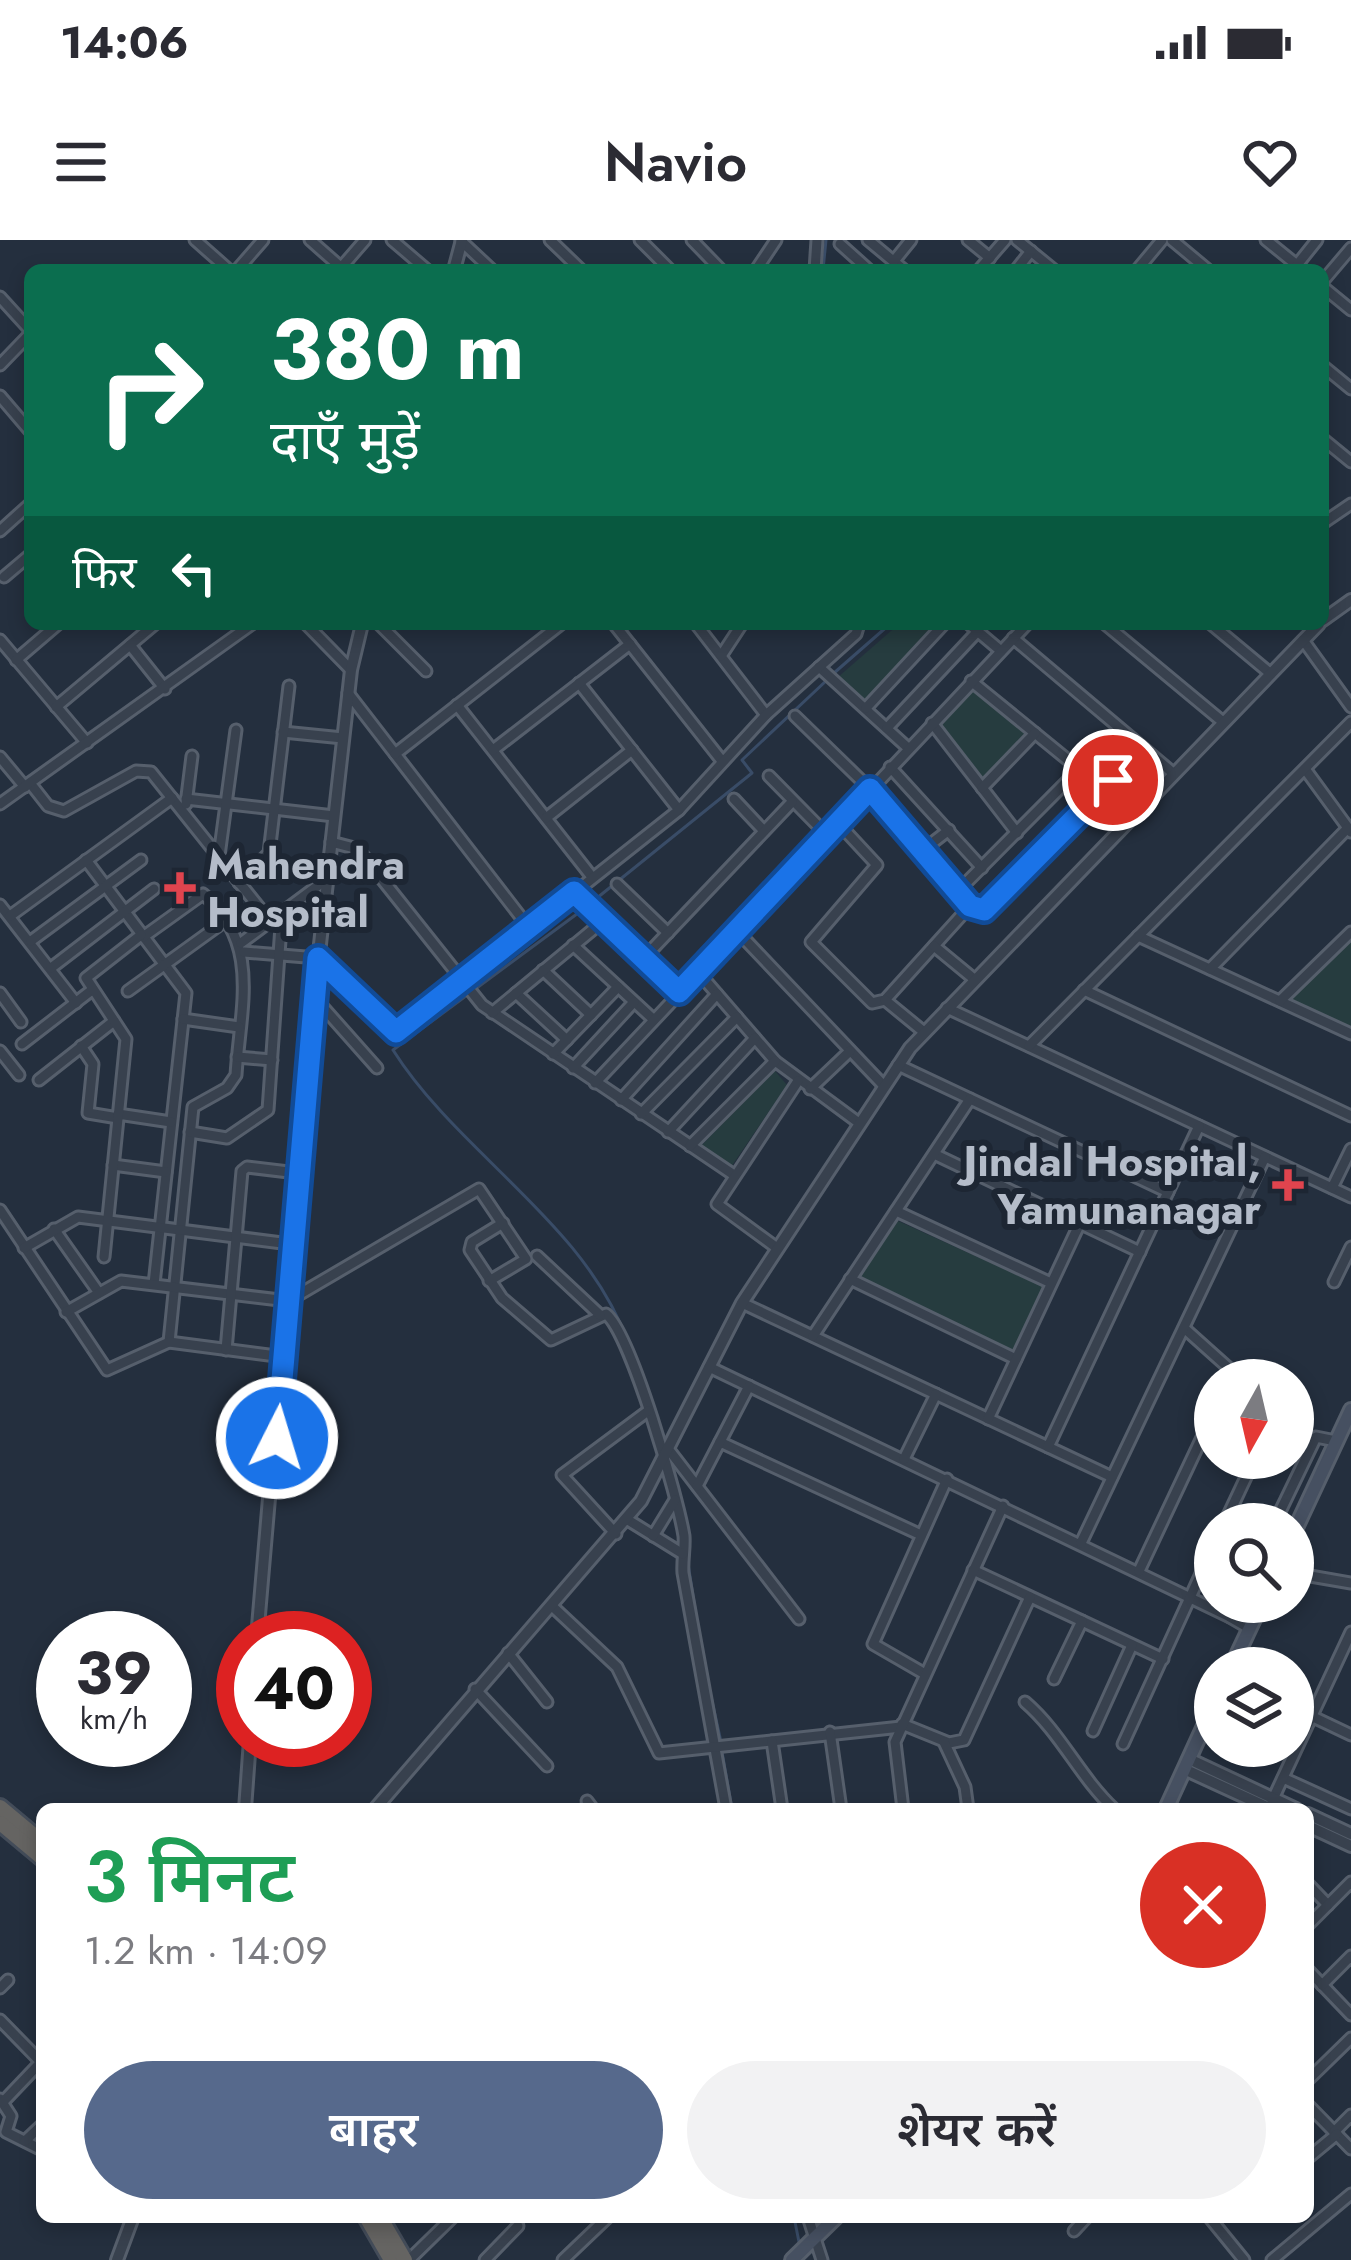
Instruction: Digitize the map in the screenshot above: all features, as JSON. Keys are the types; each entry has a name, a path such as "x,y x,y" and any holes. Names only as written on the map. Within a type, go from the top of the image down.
{"highway":[{"path":"0,1807 36,1837"},
{"path":"0,1823 36,1853"},
{"path":"369,2223 391,2260"},
{"path":"384,2223 407,2260"}],"main road":[{"path":"1307,1503 1351,1410"},
{"path":"1240,1647 1252,1623"},
{"path":"1169,1803 1194,1747"},
{"path":"792,2260 830,2223"}],"street":[{"path":"195,240 225,264"},
{"path":"239,264 263,240"},
{"path":"310,240 336,264"},
{"path":"346,264 365,240"},
{"path":"392,240 420,264"},
{"path":"550,240 575,264"},
{"path":"640,240 664,264"},
{"path":"692,240 715,264"},
{"path":"868,240 897,264"},
{"path":"893,261 911,240"},
{"path":"968,240 990,258"},
{"path":"985,264 1005,240"},
{"path":"1017,240 1047,264"},
{"path":"1142,264 1162,240"},
{"path":"1172,240 1201,264"},
{"path":"462,241 486,264"},
{"path":"1269,241 1296,264"},
{"path":"829,244 853,264"},
{"path":"1329,276 1351,248"},
{"path":"1021,264 1031,251"},
{"path":"0,298 24,325"},
{"path":"0,365 24,339"},
{"path":"0,396 24,423"},
{"path":"0,531 24,509"},
{"path":"4,577 24,560"},
{"path":"16,660 51,630"},
{"path":"56,707 148,630"},
{"path":"0,804 243,630"},
{"path":"312,630 350,670"},
{"path":"260,1611 314,997 350,670 360,630"},
{"path":"385,630 426,671"},
{"path":"537,630 543,638"},
{"path":"394,754 553,630"},
{"path":"619,630 722,761"},
{"path":"701,630 766,715"},
{"path":"721,656 738,630"},
{"path":"243,947 318,958 392,1031 401,1030 467,990 530,929 679,810 766,715 826,674 857,630"},
{"path":"866,708 938,630"},
{"path":"887,728 972,630"},
{"path":"976,630 1000,651"},
{"path":"595,1083 1021,630"},
{"path":"1112,630 1223,722"},
{"path":"1218,630 1271,674"},
{"path":"380,1803 475,1689 628,1520 667,1455 742,1303 924,1032 1313,630"},
{"path":"1013,638 1173,773"},
{"path":"0,640 87,743"},
{"path":"1303,640 1351,706"},
{"path":"130,644 165,688"},
{"path":"493,750 630,644"},
{"path":"826,674 908,748"},
{"path":"971,681 1079,770"},
{"path":"579,683 679,810"},
{"path":"239,883 269,853 289,686"},
{"path":"348,693 530,929"},
{"path":"457,705 592,877"},
{"path":"795,716 870,789 970,906 987,908 1144,749"},
{"path":"1029,1046 1351,722"},
{"path":"932,723 1017,833"},
{"path":"958,892 1119,729"},
{"path":"219,857 236,730"},
{"path":"283,733 343,738"},
{"path":"982,788 1035,733"},
{"path":"546,818 632,750"},
{"path":"185,814 192,756"},
{"path":"0,757 48,806 64,811 144,770 271,921"},
{"path":"890,767 982,868"},
{"path":"1210,969 1349,830 1305,769"},
{"path":"769,776 827,835"},
{"path":"10,916 172,798"},
{"path":"186,799 334,816"},
{"path":"734,800 764,831"},
{"path":"644,959 792,802"},
{"path":"838,823 877,865 811,943 872,1003 885,1000 970,906"},
{"path":"923,850 949,830"},
{"path":"331,842 358,849 467,990 492,1012 734,1175"},
{"path":"86,860 186,993 154,1284"},
{"path":"31,941 141,860"},
{"path":"243,947 328,879"},
{"path":"617,884 668,933"},
{"path":"51,968 154,889"},
{"path":"574,892 679,992"},
{"path":"104,1257 127,1048 88,976 203,894 243,947 237,1057 232,1083 195,1102 169,1342"},
{"path":"0,905 76,1003"},
{"path":"190,1132 226,1138 264,1115 282,912"},
{"path":"128,991 225,921"},
{"path":"492,1012 602,922"},
{"path":"737,931 884,1086"},
{"path":"1280,1001 1351,932"},
{"path":"1138,936 1351,1034"},
{"path":"573,946 653,1019"},
{"path":"934,946 974,979"},
{"path":"543,970 591,1015"},
{"path":"698,972 775,1060 860,1123"},
{"path":"553,1054 618,987"},
{"path":"22,1044 92,990"},
{"path":"1084,990 1351,1115"},
{"path":"0,993 21,1022"},
{"path":"516,993 567,1040"},
{"path":"621,1100 717,994"},
{"path":"314,997 377,1067"},
{"path":"885,1000 924,1032"},
{"path":"574,1068 634,1002"},
{"path":"947,1008 1351,1197"},
{"path":"641,1114 737,1017"},
{"path":"183,1019 239,1027"},
{"path":"39,1080 114,1021"},
{"path":"668,1132 755,1038"},
{"path":"82,1046 93,1064 88,1113 172,1122"},
{"path":"810,1089 850,1051"},
{"path":"1,1054 19,1075"},
{"path":"237,1057 272,1060"},
{"path":"690,1146 775,1060"},
{"path":"898,1065 1168,1192"},
{"path":"777,1248 719,1209 718,1199 798,1081"},
{"path":"812,1336 970,1099"},
{"path":"1048,1447 1199,1126"},
{"path":"1332,1188 1351,1149"},
{"path":"934,1154 1140,1252"},
{"path":"1082,1543 1264,1157"},
{"path":"113,1165 166,1172"},
{"path":"226,1350 244,1168 297,1173"},
{"path":"66,1312 121,1281 288,1301 475,1189 484,1192 526,1262 489,1281"},
{"path":"0,1210 106,1370 169,1342 284,1357"},
{"path":"896,1211 1051,1283"},
{"path":"24,1248 77,1217 290,1244"},
{"path":"503,1222 470,1246 489,1281 551,1340 601,1316"},
{"path":"988,1419 1079,1223"},
{"path":"54,1228 99,1293"},
{"path":"1334,1282 1351,1247"},
{"path":"537,1256 601,1316 613,1319 667,1455 721,1747 726,1803"},
{"path":"850,1280 1016,1359"},
{"path":"742,1303 1112,1478"},
{"path":"1184,1328 1216,1359"},
{"path":"709,1367 1194,1596"},
{"path":"697,1486 749,1386"},
{"path":"904,1459 936,1394"},
{"path":"616,1534 562,1475 648,1411"},
{"path":"1284,1503 1316,1437 1336,1441"},
{"path":"720,1442 921,1535"},
{"path":"667,1455 697,1486 800,1619"},
{"path":"1139,1570 1194,1455"},
{"path":"925,1674 873,1643 947,1479"},
{"path":"653,1536 675,1500"},
{"path":"902,1803 896,1765 901,1725 1004,1506"},
{"path":"628,1520 683,1554"},
{"path":"974,1570 1163,1659"},
{"path":"1314,1577 1351,1583"},
{"path":"1123,1744 1194,1586"},
{"path":"552,1606 617,1667 659,1753 901,1725 944,1742 964,1740 1030,1597"},
{"path":"1054,1679 1082,1621"},
{"path":"1241,1623 1249,1628"},
{"path":"1314,1710 1351,1632"},
{"path":"1093,1731 1132,1645"},
{"path":"508,1654 547,1702"},
{"path":"475,1689 547,1766"},
{"path":"1025,1702 1051,1725 1075,1764 1109,1803"},
{"path":"1314,1717 1351,1735"},
{"path":"830,1732 841,1803"},
{"path":"772,1741 781,1803"},
{"path":"944,1742 965,1787 967,1803"},
{"path":"1186,1764 1267,1803"},
{"path":"245,1803 248,1767"},
{"path":"1272,1803 1288,1767"},
{"path":"1283,1778 1351,1809"},
{"path":"1314,1817 1351,1834"},
{"path":"1314,1829 1351,1846"},
{"path":"1314,1919 1351,1882"},
{"path":"1314,1890 1328,1905"},
{"path":"1314,1986 1351,1956"},
{"path":"1314,1976 1351,2014"},
{"path":"0,2020 36,2056"},
{"path":"1314,2074 1351,2038"},
{"path":"36,2068 2,2101 11,2116 6,2132 36,2147"},
{"path":"1314,2110 1351,2149"},
{"path":"1314,2150 1351,2115"},
{"path":"25,2141 36,2131"},
{"path":"1272,2260 1351,2194"},
{"path":"117,2260 131,2223"},
{"path":"407,2260 447,2223"},
{"path":"563,2260 602,2223"},
{"path":"810,2223 822,2260"},
{"path":"1074,2230 1081,2223"},
{"path":"1213,2223 1244,2260"},
{"path":"1217,2228 1223,2223"},
{"path":"485,2260 518,2226"}],"green space":[{"path":"892,630 930,630 862,704 837,678"},
{"path":"973,690 1025,733 982,780 941,726"},
{"path":"1351,940 1351,1028 1290,1000"},
{"path":"775,1071 787,1085 731,1167 700,1147"},
{"path":"898,1221 1044,1287 1013,1353 858,1278"}],"waterway":[{"path":"824,264 826,240"},
{"path":"834,673 883,630"},
{"path":"592,902 752,773 742,760 827,680"},
{"path":"585,908 393,1050 451,1123 582,1260 627,1340"},
{"path":"671,1463 680,1500"},
{"path":"687,1557 703,1660"},
{"path":"705,1669 721,1742"},
{"path":"722,1752 731,1803"},
{"path":"795,2223 799,2242"}],"place":[{"name":"Mahendra Hospital","path":"180,888"},
{"name":"Jindal Hospital, Yamunanagar","path":"1288,1185"}],"route":[{"path":"277,1438 318,958 396,1032 574,892 679,992 870,789 970,906 984,910 1113,780"}]}
